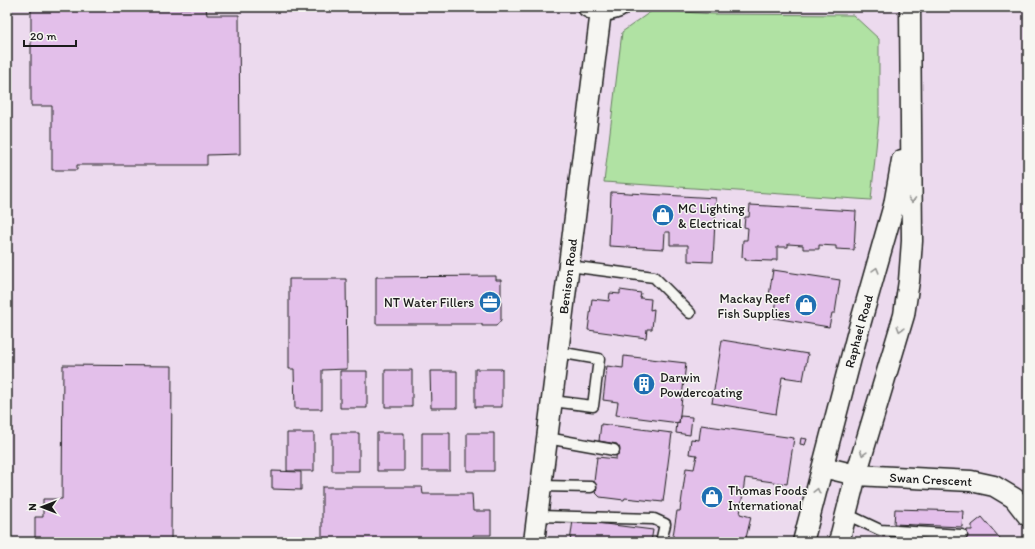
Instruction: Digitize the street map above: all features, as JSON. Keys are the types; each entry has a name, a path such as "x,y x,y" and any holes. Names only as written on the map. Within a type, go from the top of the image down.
{"street":[{"name":"Raphael Road","path":"839,542 856,475 904,315 908,288 912,241 910,7"},
{"name":"Benison Road","path":"534,542 603,8"},
{"name":"Raphael Road","path":"803,542 857,335 894,206 910,119"},
{"name":"Swan Crescent","path":"823,467 856,475 971,481 994,486 1014,498 1028,516"}],"lane":[{"path":"569,266 654,277 690,313"},
{"path":"552,401 593,406 599,359 558,352"},
{"path":"547,438 614,450"},
{"path":"542,486 591,487"},
{"path":"846,514 880,530 962,535"},
{"path":"538,516 654,519 664,524 661,542"}],"shaded area":[{"path":"7,7 1028,7 1028,542 7,542"}],"green space":[{"path":"653,10 713,14 853,15 879,39 879,117 871,200 604,182 622,32"}],"building":[{"path":"206,8 207,15 239,15 240,154 207,155 207,165 77,165 77,170 52,170 52,106 31,106 31,9"},
{"name":"MC Lighting & Electrical","path":"611,192 716,198 713,262 688,261 688,245 670,245 670,232 665,232 664,249 609,246"},
{"path":"750,205 856,211 854,250 836,249 836,246 819,245 819,249 803,249 803,245 788,244 788,247 777,247 777,260 745,260 746,258 742,257 743,240 747,240 748,228 744,227 745,217 749,217"},
{"name":"Mackay Reef Fish Supplies","path":"773,270 840,280 835,313 832,313 829,327 774,318 777,298 769,296"},
{"path":"496,276 496,280 501,280 501,320 496,326 482,326 482,324 376,324 376,277"},
{"path":"289,279 346,279 347,369 322,370 322,409 295,409 294,369 289,369"},
{"path":"620,290 641,293 640,298 651,299 650,310 654,309 652,329 647,329 646,338 588,330 592,299 609,301 610,293 620,294"},
{"path":"722,340 808,354 803,380 782,377 776,414 712,403"},
{"name":"Darwin Powdercoating","path":"624,356 686,363 679,423 616,415 618,402 603,400 607,366 623,368"},
{"path":"63,365 172,366 171,542 35,542 35,517 43,517 43,499 62,499"},
{"path":"475,369 502,369 502,407 475,407"},
{"path":"385,370 412,370 412,407 385,407"},
{"path":"340,371 367,371 367,408 340,408"},
{"path":"430,371 457,371 457,408 431,408"},
{"path":"680,416 692,417 690,435 676,433 677,422 679,423"},
{"path":"601,424 672,433 663,502 600,497 593,490 597,457 616,459 617,444 599,441"},
{"name":"Thomas Foods International","path":"701,425 794,438 787,484 745,478 740,514 751,517 745,542 672,542 677,511 680,511 686,468 694,469 697,455 689,454 691,439 699,440"},
{"path":"287,433 314,433 314,471 287,471"},
{"path":"332,433 359,433 359,471 332,471"},
{"path":"377,433 404,433 404,471 377,471"},
{"path":"422,433 450,433 450,471 422,471"},
{"path":"467,433 494,433 494,471 467,471"},
{"path":"801,438 807,439 805,445 800,444"},
{"path":"272,471 301,472 301,490 272,489"},
{"path":"322,487 422,487 423,494 472,494 473,511 491,511 491,535 473,535 474,542 322,542"},
{"path":"895,509 963,511 962,527 894,524"},
{"path":"982,517 1003,542 966,542 967,530 972,530 972,525"},
{"path":"573,520 653,530 651,542 570,542"},
{"path":"885,539 936,542 885,542"}],"place":[{"name":"MC Lighting & Electrical","path":"663,215"},
{"name":"NT Water Fillers","path":"490,302"},
{"name":"Mackay Reef Fish Supplies","path":"806,305"},
{"name":"Darwin Powdercoating","path":"644,384"},
{"name":"Thomas Foods International","path":"712,497"}]}
